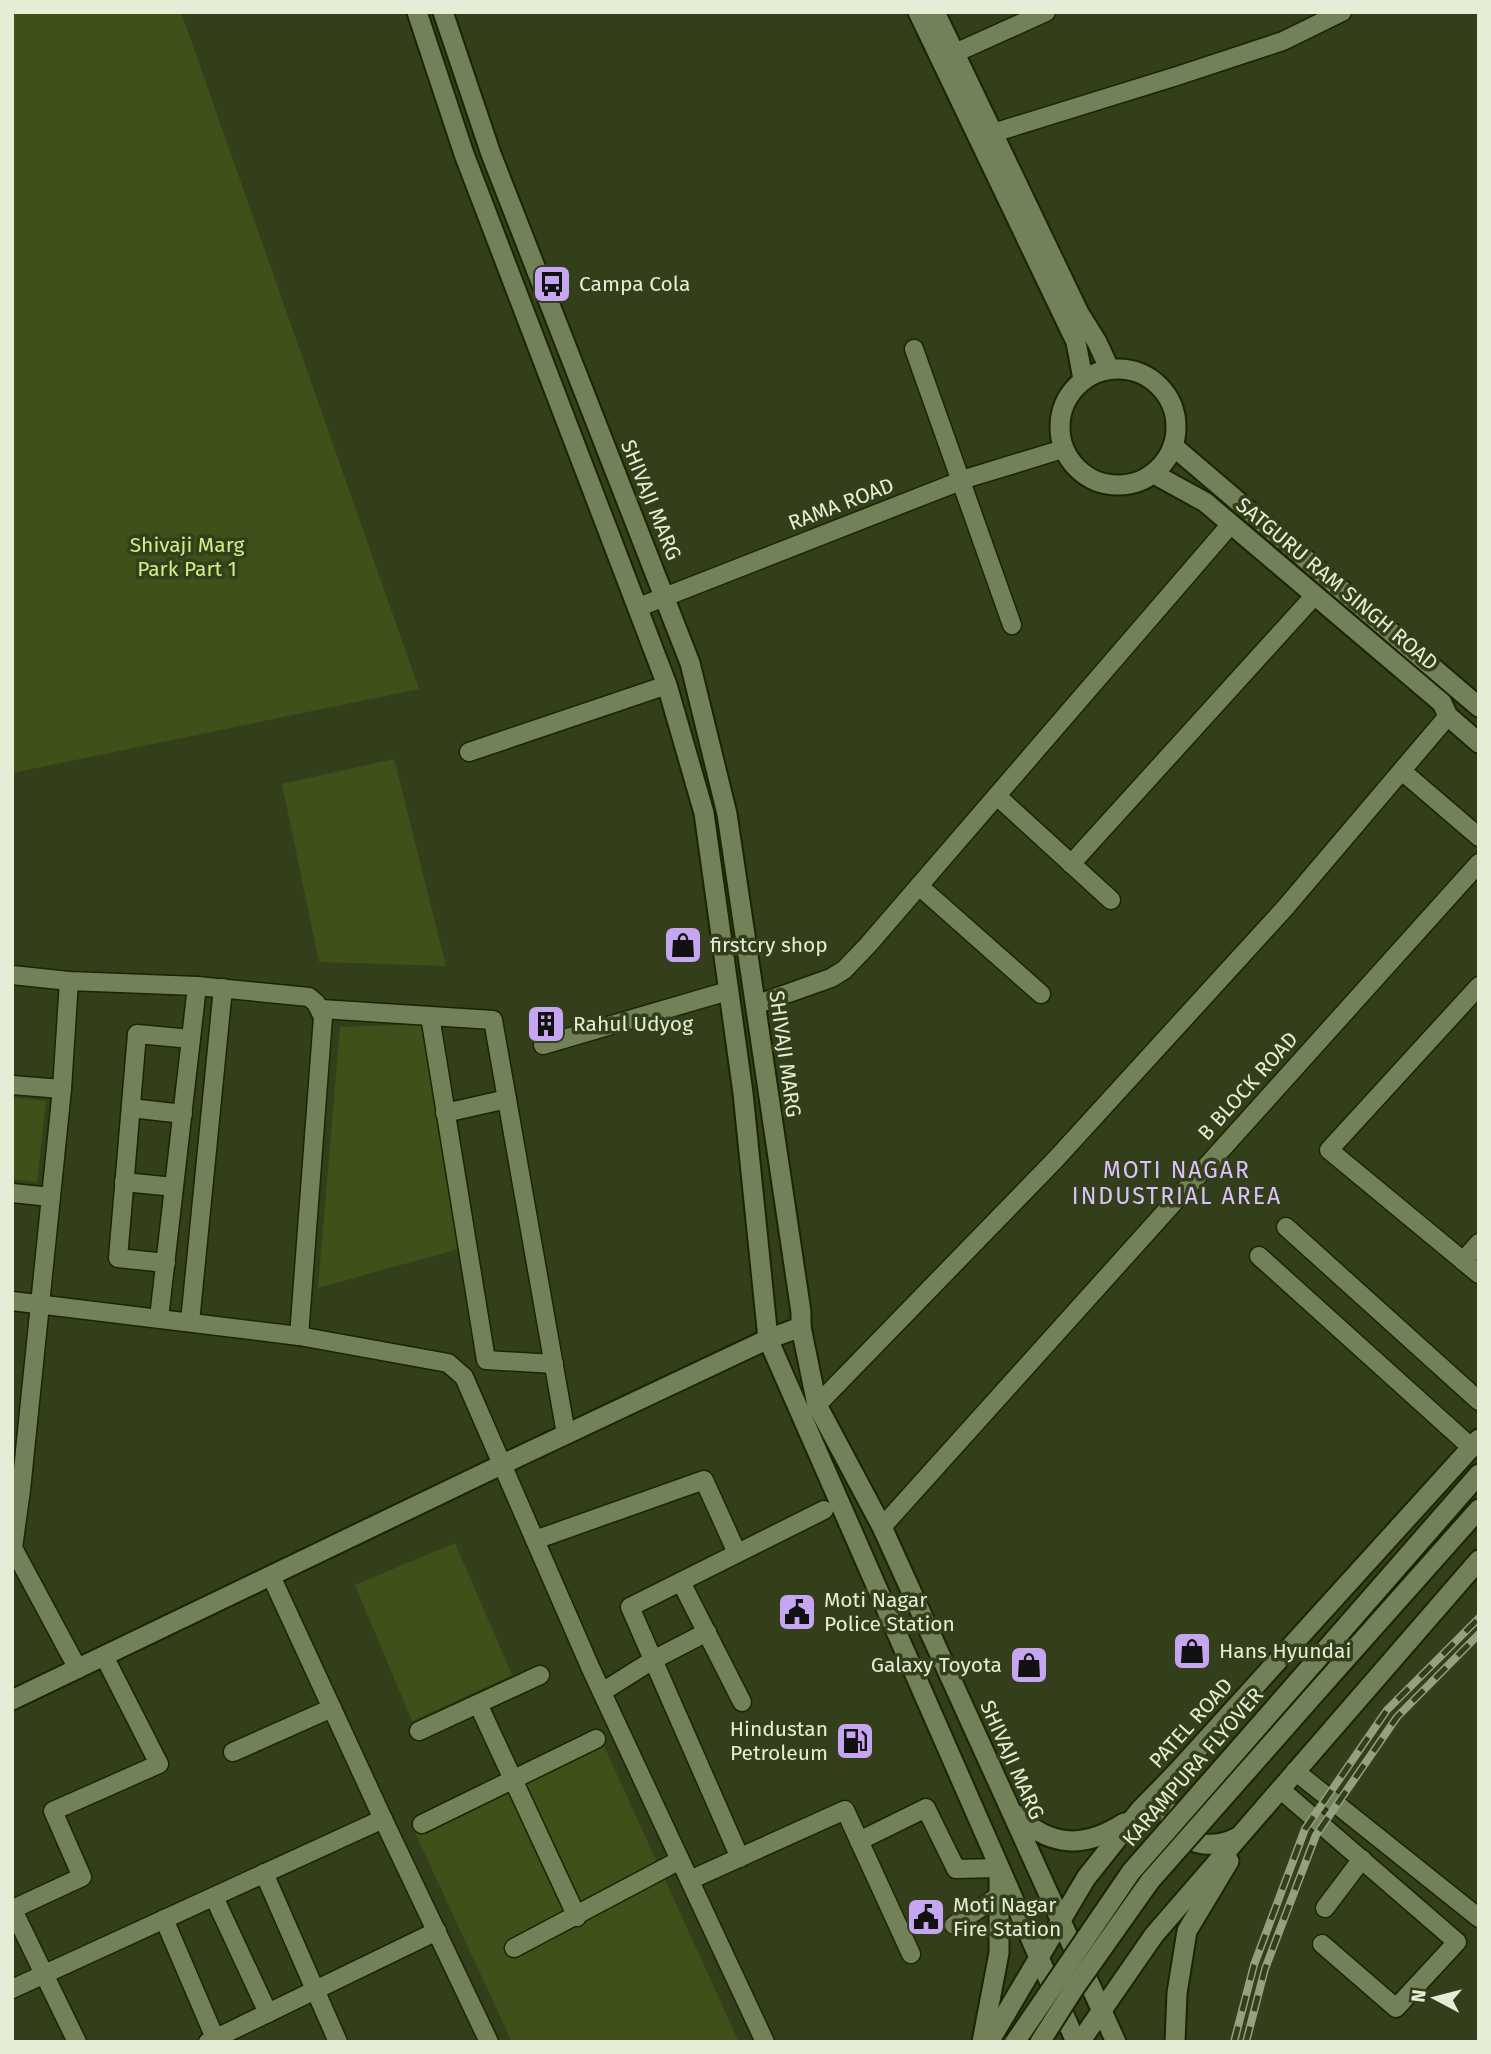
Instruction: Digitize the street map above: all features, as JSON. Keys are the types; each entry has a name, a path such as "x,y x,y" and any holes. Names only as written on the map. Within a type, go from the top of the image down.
{"main road":[{"path":"417,12 464,154 667,685 704,813 744,1107 768,1339 1078,2042 1154,1935 1479,1560"},
{"name":"SHIVAJI MARG","path":"443,12 491,154 690,663 727,814 801,1327 817,1405 882,1527 1116,2042"},
{"path":"918,12 1076,342 1083,379"},
{"path":"935,12 1079,313 1109,368"},
{"path":"1109,368 1136,371 1157,383 1171,403 1176,425 1173,446 1162,466 1154,474 1130,485 1103,484 1079,471 1063,449 1059,432 1061,413 1068,396 1083,379 1109,368"},
{"name":"SATGURU RAM SINGH ROAD","path":"1173,446 1479,707"},
{"name":"SATGURU RAM SINGH ROAD","path":"1154,474 1205,502 1442,704 1448,716 1479,743"},
{"path":"12,1700 566,1434 768,1339 801,1327"},
{"name":"PATEL ROAD","path":"989,2042 1086,1878 1140,1810 1475,1444"},
{"name":"KARAMPURA FLYOVER","path":"1015,2042 1131,1872 1479,1474"},
{"name":"KARAMPURA FLYOVER","path":"1040,2042 1075,1987 1150,1881 1479,1509"},
{"path":"1177,1772 1169,1786 1166,1802 1169,1818 1178,1832 1191,1842 1206,1846 1222,1844 1237,1837"},
{"path":"1010,1810 1032,1830 1047,1838 1076,1842 1107,1833 1140,1810"},
{"path":"1175,2042 1177,1993 1187,1931 1252,1821"},
{"path":"982,2042 999,1953 999,1868"}],"street":[{"path":"955,53 1046,12"},
{"path":"993,133 1283,41 1342,12"},
{"path":"914,349 1012,625"},
{"name":"RAMA ROAD","path":"639,607 962,481 1063,449"},
{"path":"755,1005 818,985 844,970 868,946 1231,524"},
{"path":"1071,864 1315,595"},
{"path":"469,752 667,685"},
{"path":"817,1405 1055,1160 1284,908 1448,716"},
{"path":"1402,771 1479,837"},
{"path":"997,796 1111,900"},
{"name":"B BLOCK ROAD","path":"882,1527 1479,863"},
{"path":"919,886 1041,994"},
{"path":"12,975 69,981 223,988 309,998 321,1009 323,1017 299,1336"},
{"path":"12,1555 62,1089 69,981"},
{"path":"159,1318 197,986"},
{"path":"1479,986 1329,1150 1479,1274"},
{"path":"190,1322 223,988"},
{"path":"543,1045 729,991"},
{"path":"321,1009 493,1020 566,1434"},
{"path":"430,1016 486,1360 554,1364"},
{"path":"166,1263 118,1258 137,1034 191,1040"},
{"path":"12,1085 62,1089"},
{"path":"445,1113 507,1099"},
{"path":"131,1108 183,1114"},
{"path":"124,1182 174,1187"},
{"path":"12,1193 51,1197"},
{"path":"1286,1227 1479,1401"},
{"path":"1463,1261 1479,1243"},
{"path":"1259,1256 1475,1444"},
{"path":"12,1301 299,1336 448,1363 464,1377 602,1692 765,2042"},
{"path":"536,1540 704,1480 737,1553"},
{"path":"740,1858 630,1607 824,1510"},
{"path":"13,1548 78,1668"},
{"path":"271,1576 437,1931 483,2040"},
{"path":"681,1582 742,1702"},
{"path":"602,1692 653,1660 707,1632"},
{"path":"76,2042 12,1908 82,1877 53,1811 159,1764 104,1656"},
{"path":"419,1731 540,1675"},
{"path":"478,1704 577,1917"},
{"path":"233,1752 332,1708"},
{"path":"422,1824 596,1739"},
{"path":"1296,1771 1479,1918"},
{"path":"1280,1789 1457,1942 1396,2008 1322,1944"},
{"path":"859,1841 926,1808 956,1869 999,1868"},
{"path":"690,1880 845,1810 911,1954"},
{"path":"12,1989 383,1819"},
{"path":"1325,1908 1362,1859"},
{"path":"514,1948 577,1917 680,1860"},
{"path":"264,1874 338,2042"},
{"path":"954,1925 999,1896"},
{"path":"214,1897 268,2013"},
{"path":"164,1919 212,2040 437,1931"}],"green space":[{"name":"Shivaji Marg Park Part 1","path":"12,12 181,12 419,689 12,773"},
{"path":"394,759 446,966 319,962 282,784"},
{"path":"425,1024 458,1249 318,1288 340,1027"},
{"path":"12,1097 46,1101 37,1182 12,1179"},
{"path":"455,1543 512,1675 412,1721 355,1585"},
{"path":"598,1733 739,2042 512,2042 411,1824"}],"railway":[{"path":"1234,2042 1254,1965 1305,1829 1387,1710 1479,1618"},
{"path":"1246,2042 1265,1969 1316,1835 1397,1717 1479,1634"}],"place":[{"name":"Campa Cola","path":"552,284"},
{"name":"firstcry shop","path":"683,945"},
{"name":"Rahul Udyog","path":"546,1024"},
{"name":"Moti Nagar Police Station","path":"797,1612"},
{"name":"Hans Hyundai","path":"1192,1651"},
{"name":"Galaxy Toyota","path":"1029,1665"},
{"name":"Hindustan Petroleum","path":"855,1741"},
{"name":"Moti Nagar Fire Station","path":"926,1917"}],"district":[{"name":"MOTI NAGAR INDUSTRIAL AREA","path":"1177,1183"}]}
